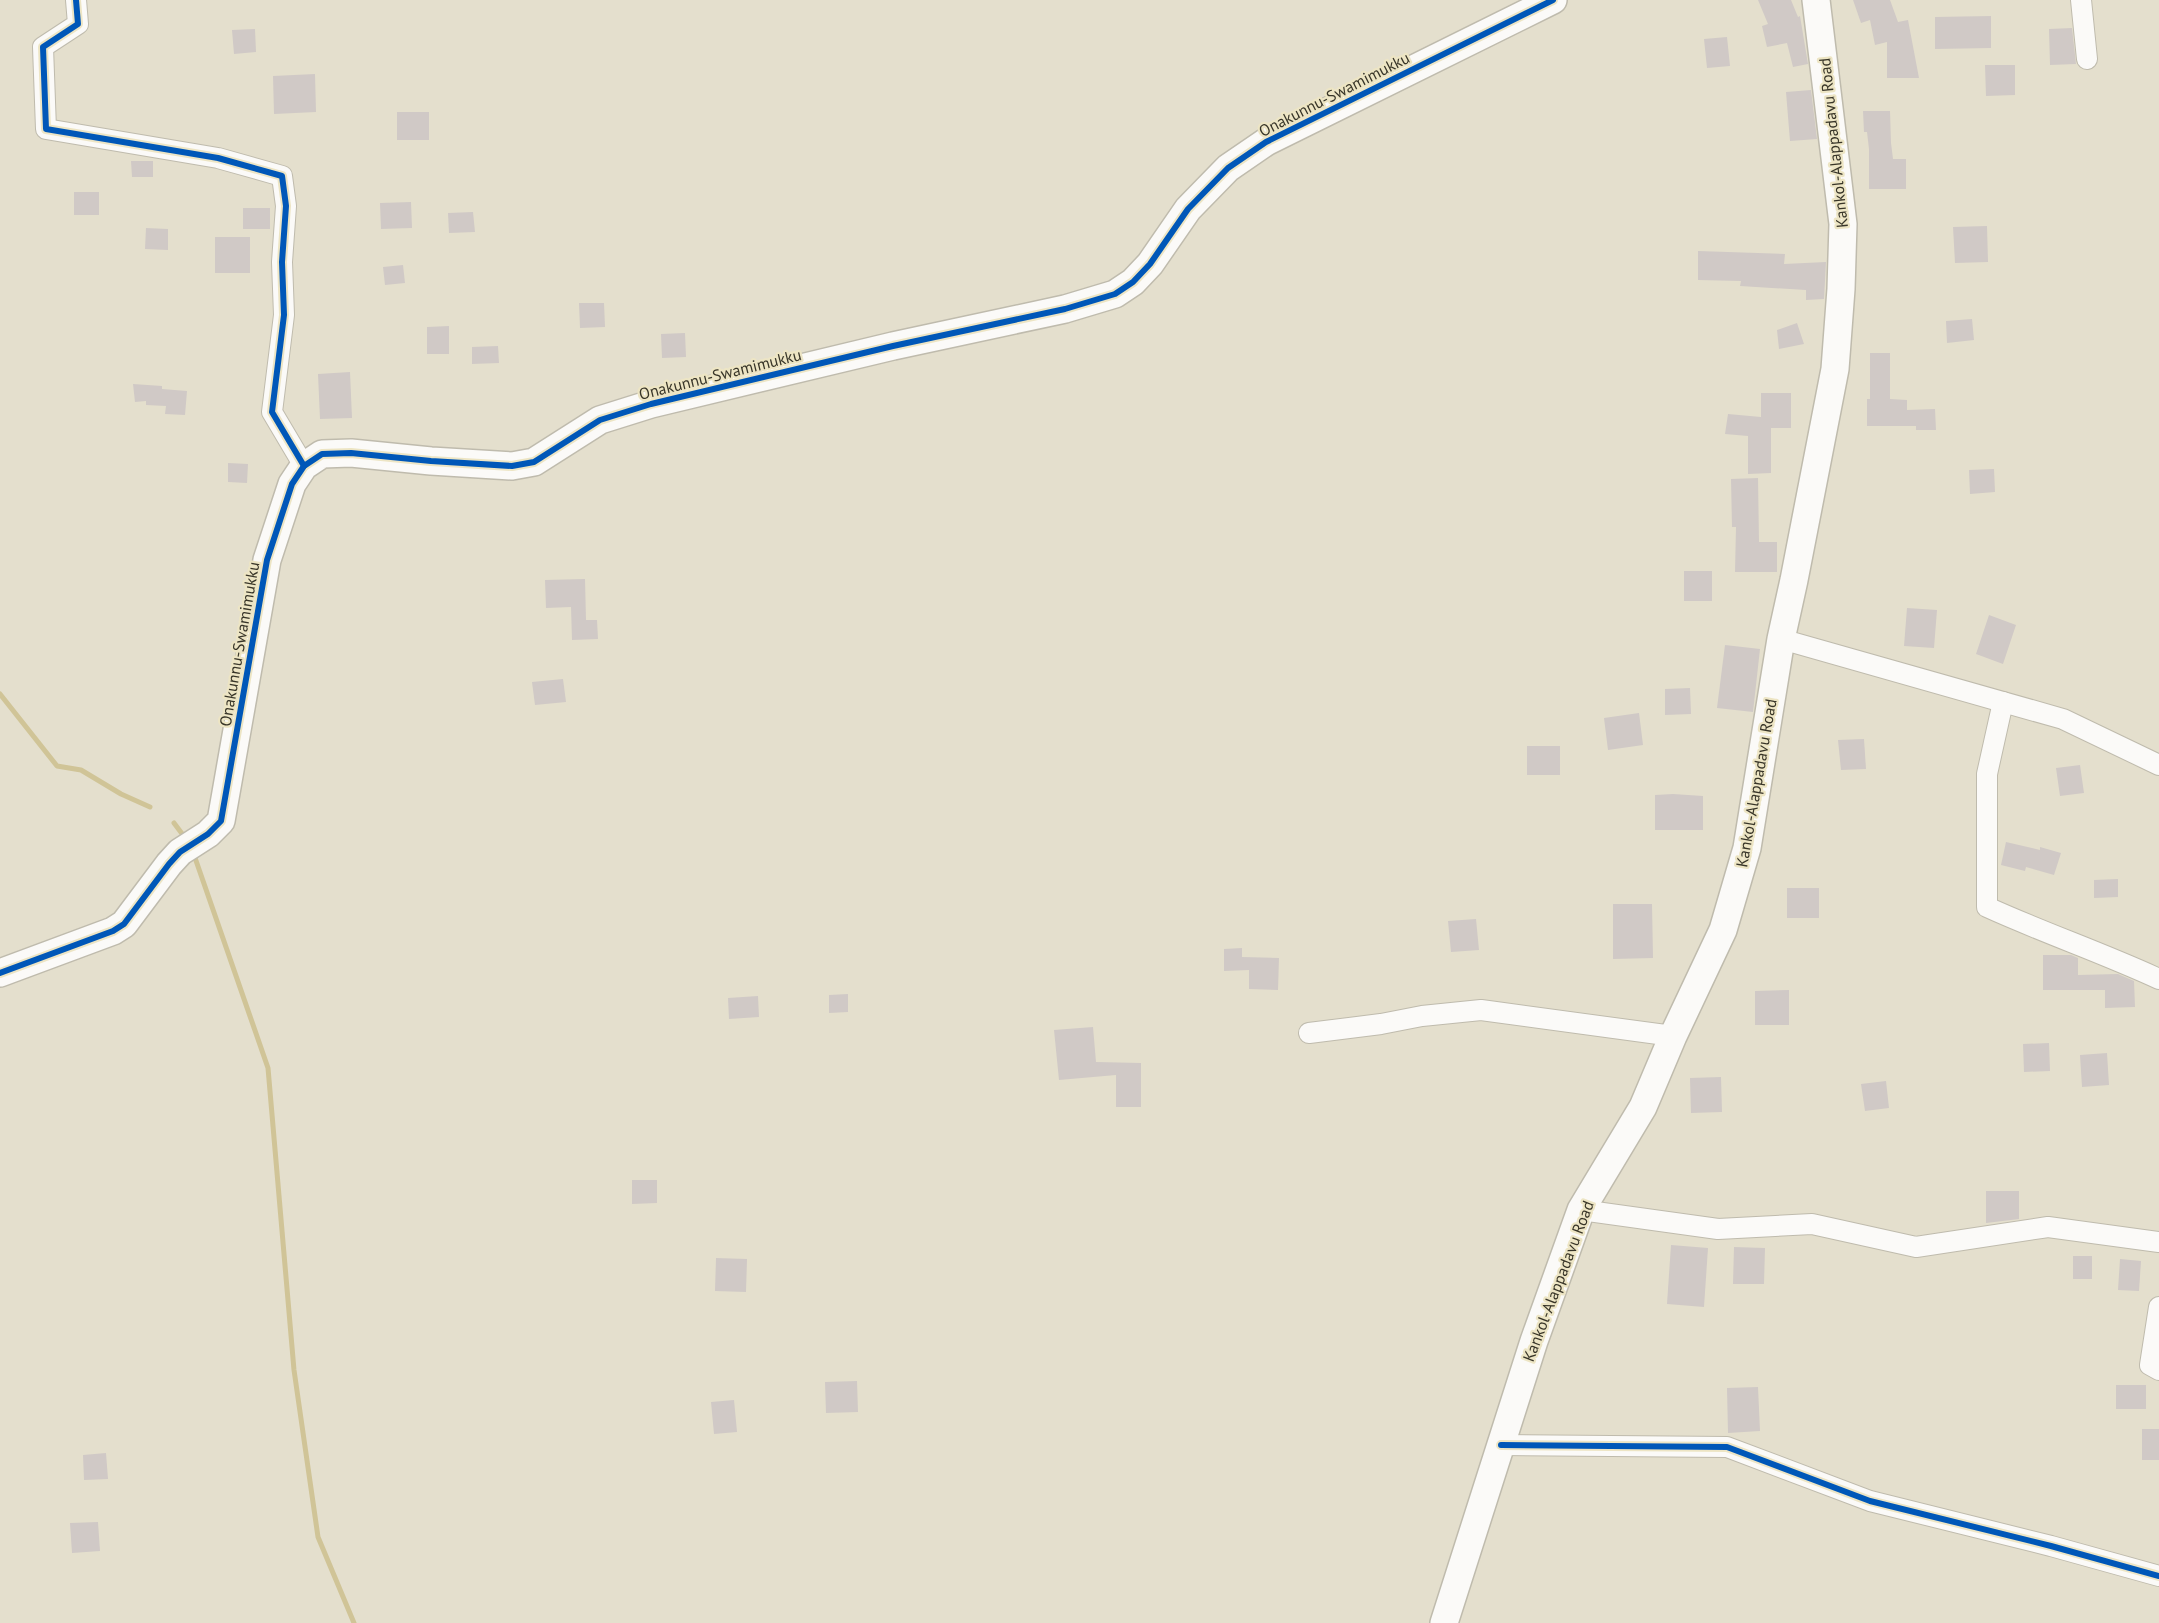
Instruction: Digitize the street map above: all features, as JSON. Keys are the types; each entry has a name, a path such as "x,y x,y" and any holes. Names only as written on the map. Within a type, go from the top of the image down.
{"street":[{"path":"76,0 78,24 43,47 46,129 218,158 282,176 286,206 282,262 285,315 273,412 304,466"},
{"name":"Onakunnu-Swamimukku","path":"0,973 93,940 124,924 180,852 208,834 221,821 267,560 292,484 304,466 322,454 351,453 512,466 534,462 600,420 651,404 893,346 1065,309 1115,294 1133,282 1150,264 1188,209 1228,168 1266,142 1553,0"},
{"name":"Kankol-Alappadavu Road","path":"1444,1623 1534,1341 1581,1210 1643,1107 1673,1036 1723,930 1747,848 1781,639 1835,369 1842,289 1843,224 1816,0"},
{"path":"2080,0 2087,59"},
{"path":"1781,639 2063,719 2159,765"},
{"path":"2003,702 1987,774 1987,907 2041,932 2121,961 2159,979"},
{"path":"1309,1033 1381,1024 1422,1016 1481,1010 1673,1036"},
{"path":"1581,1210 1718,1229 1812,1224 1916,1247 2048,1227 2159,1242"},
{"path":"2159,1306 2150,1365 2159,1370"},
{"path":"1501,1445 1727,1447 1870,1502 2050,1546 2159,1576"}],"building":[{"path":"1758,0 1791,0 1798,17 1800,16 1808,64 1793,67 1787,43 1767,47 1762,26 1768,24"},
{"path":"1853,0 1890,0 1898,22 1908,20 1919,78 1887,78 1887,42 1875,45 1870,20 1861,23"},
{"path":"1991,16 1991,48 1935,49 1935,17"},
{"path":"2072,28 2076,64 2050,65 2049,29"},
{"path":"255,29 256,52 234,54 232,30"},
{"path":"1727,37 1730,66 1707,68 1704,39"},
{"path":"1985,65 2015,65 2015,95 1986,96"},
{"path":"315,74 316,112 274,114 273,76"},
{"path":"1811,90 1817,139 1790,141 1786,92"},
{"path":"1863,111 1890,111 1893,159 1906,159 1906,189 1869,189 1869,149 1867,132 1864,132"},
{"path":"397,112 429,112 429,140 397,140"},
{"path":"131,161 153,161 153,177 132,177"},
{"path":"74,192 99,192 99,215 74,215"},
{"path":"411,202 412,228 381,229 380,203"},
{"path":"243,208 270,208 270,229 243,229"},
{"path":"473,212 475,232 449,233 448,213"},
{"path":"1987,226 1988,262 1955,263 1953,227"},
{"path":"146,228 168,229 168,250 145,249"},
{"path":"215,237 250,237 250,273 215,273"},
{"path":"1698,251 1785,254 1784,264 1826,262 1824,299 1806,300 1806,290 1740,286 1741,281 1698,280"},
{"path":"403,265 405,283 385,285 383,267"},
{"path":"579,303 604,303 605,327 580,328"},
{"path":"1972,319 1974,340 1947,343 1946,321"},
{"path":"1797,323 1804,344 1779,349 1777,330"},
{"path":"449,326 449,354 427,354 427,327"},
{"path":"685,333 686,357 662,358 661,334"},
{"path":"498,346 499,363 472,364 472,347"},
{"path":"1870,353 1890,353 1890,399 1907,400 1907,410 1935,409 1936,430 1916,430 1916,426 1867,426 1867,399 1870,399"},
{"path":"350,372 352,418 320,419 318,374"},
{"path":"133,384 187,391 185,415 165,414 166,406 146,405 146,401 135,402"},
{"path":"1761,393 1791,393 1791,428 1771,428 1771,473 1748,474 1748,436 1725,434 1728,414 1761,417"},
{"path":"228,463 248,464 247,483 228,482"},
{"path":"1994,469 1995,492 1970,494 1969,470"},
{"path":"1758,478 1759,542 1777,542 1777,572 1735,572 1736,527 1732,527 1731,479"},
{"path":"1684,571 1712,571 1712,601 1684,601"},
{"path":"585,579 586,620 597,620 598,639 572,640 571,607 546,608 545,580"},
{"path":"1907,608 1937,610 1934,648 1904,646"},
{"path":"1989,615 2016,625 2003,664 1976,654"},
{"path":"1725,645 1760,649 1753,712 1717,708"},
{"path":"563,679 566,702 535,705 532,682"},
{"path":"1690,688 1691,714 1665,715 1665,689"},
{"path":"1639,713 1643,745 1608,750 1604,718"},
{"path":"1864,739 1866,769 1841,770 1838,740"},
{"path":"1527,746 1560,746 1560,775 1527,775"},
{"path":"2080,765 2084,793 2060,796 2056,768"},
{"path":"1655,795 1703,796 1703,830 1655,830"},
{"path":"2006,842 2061,853 2054,875 2026,867 2025,871 2001,865"},
{"path":"2118,879 2118,897 2094,898 2094,880"},
{"path":"1787,888 1819,888 1819,918 1787,918"},
{"path":"1613,904 1652,904 1653,958 1613,959"},
{"path":"1476,919 1479,950 1451,952 1448,921"},
{"path":"1242,948 1242,957 1279,958 1278,990 1249,989 1249,970 1224,971 1224,949"},
{"path":"2043,955 2071,955 2078,958 2078,975 2118,974 2134,981 2135,1007 2105,1008 2105,990 2043,990"},
{"path":"1789,990 1789,1025 1755,1025 1755,991"},
{"path":"848,994 848,1012 829,1013 829,995"},
{"path":"758,996 759,1017 729,1019 728,998"},
{"path":"1093,1027 1096,1062 1141,1063 1141,1107 1116,1107 1116,1075 1059,1080 1054,1030"},
{"path":"2049,1043 2050,1071 2024,1072 2023,1044"},
{"path":"2107,1053 2109,1085 2082,1087 2080,1055"},
{"path":"1721,1077 1722,1112 1691,1113 1690,1078"},
{"path":"1886,1081 1889,1108 1865,1111 1861,1084"},
{"path":"632,1180 657,1180 657,1203 632,1204"},
{"path":"1986,1191 2019,1191 2019,1219 1986,1223"},
{"path":"1671,1245 1708,1248 1704,1307 1667,1304"},
{"path":"1734,1247 1765,1248 1764,1284 1733,1284"},
{"path":"2073,1256 2092,1256 2092,1279 2073,1279"},
{"path":"716,1258 747,1259 746,1292 715,1291"},
{"path":"2120,1259 2141,1261 2139,1291 2118,1290"},
{"path":"857,1381 858,1412 826,1413 825,1382"},
{"path":"2116,1385 2146,1385 2146,1409 2116,1409"},
{"path":"1758,1387 1760,1431 1728,1433 1727,1388"},
{"path":"734,1400 737,1432 714,1434 711,1402"},
{"path":"2142,1429 2159,1429 2159,1460 2142,1460"},
{"path":"106,1453 108,1479 84,1480 83,1455"},
{"path":"98,1522 100,1551 72,1553 70,1523"}],"waterway":[{"path":"0,694 57,766 81,770 121,794 150,807"},
{"path":"174,823 186,839"},
{"path":"193,852 268,1068 294,1370 318,1537 354,1623"}],"cycle path":[{"path":"76,0 78,24 43,47 46,129 218,158 282,176 286,206 282,262 284,315 272,412 304,466"},
{"path":"0,973 113,931 124,924 180,852 208,834 221,821 267,560 292,484 304,466 322,454 351,453 512,466 534,462 600,420 651,404 893,346 1065,309 1115,294 1133,282 1150,264 1188,209 1228,168 1266,142 1553,0"},
{"path":"1501,1445 1727,1447 1870,1501 2051,1546 2159,1576"}]}
